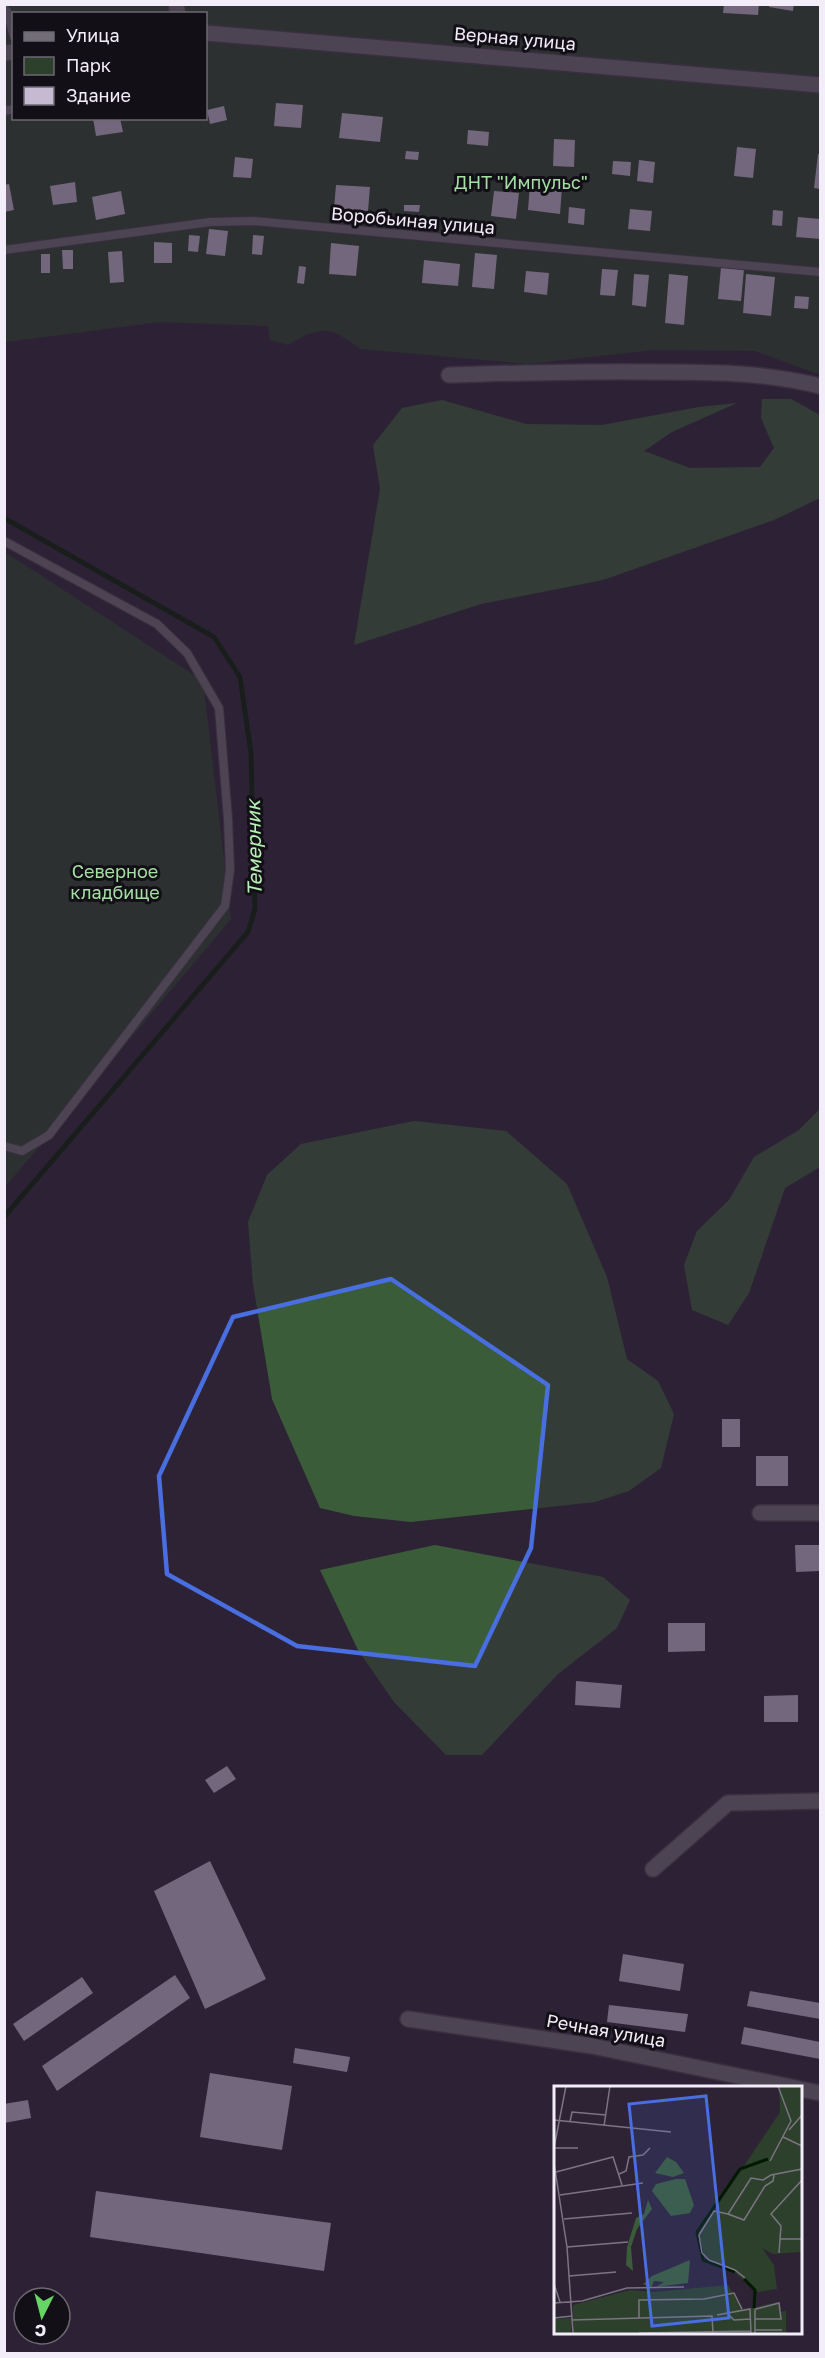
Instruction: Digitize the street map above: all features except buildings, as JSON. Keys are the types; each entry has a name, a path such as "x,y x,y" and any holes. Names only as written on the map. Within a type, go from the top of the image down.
{"street":[{"name":"Верная улица","path":"207,33 820,85"},
{"path":"449,375 573,371 735,372 786,378 820,386"},
{"path":"760,1512 820,1513"},
{"path":"653,1869 728,1803 820,1801"},
{"name":"Речная улица","path":"408,2019 592,2046 788,2086"},
{"name":"Речная улица","path":"801,2089 820,2093"}],"lane":[{"path":"4,8 12,30"},
{"name":"Воробьиная улица","path":"4,250 210,222 253,221 820,272"},
{"path":"4,542 157,624 187,653 219,708 230,870 225,906 49,1135 22,1151 4,1146"}],"highlighted area":[{"path":"391,1279 548,1385 531,1548 475,1666 297,1646 167,1574 159,1476 233,1317"}],"green space":[{"name":"ДНТ \"Импульс\"","path":"4,5 820,5 820,375 755,351 653,350 529,364 361,349 333,332 325,331 309,334 288,345 270,340 268,326 160,322 5,342"},
{"path":"762,399 791,399 820,415 820,498 774,520 603,580 481,604 354,645 380,489 373,445 402,408 442,400 526,424 602,425 699,407 737,403 672,432 644,451 690,468 760,467 774,448 761,418"},
{"name":"Северное кладбище","path":"5,552 203,681 231,919 5,1187"},
{"path":"820,1109 820,1167 785,1188 749,1293 728,1325 692,1310 684,1265 697,1231 729,1200 754,1157 799,1130"},
{"path":"414,1121 506,1131 567,1184 607,1277 627,1359 658,1381 674,1414 661,1468 629,1491 595,1502 411,1522 354,1516 320,1508 272,1399 253,1284 248,1222 267,1175 301,1144"},
{"path":"435,1545 603,1577 630,1600 617,1628 558,1674 482,1755 446,1755 394,1702 358,1650 320,1570"}],"waterway":[{"name":"Темерник","path":"4,518 214,637 240,677 251,753 255,909 248,932 4,1217"}]}
